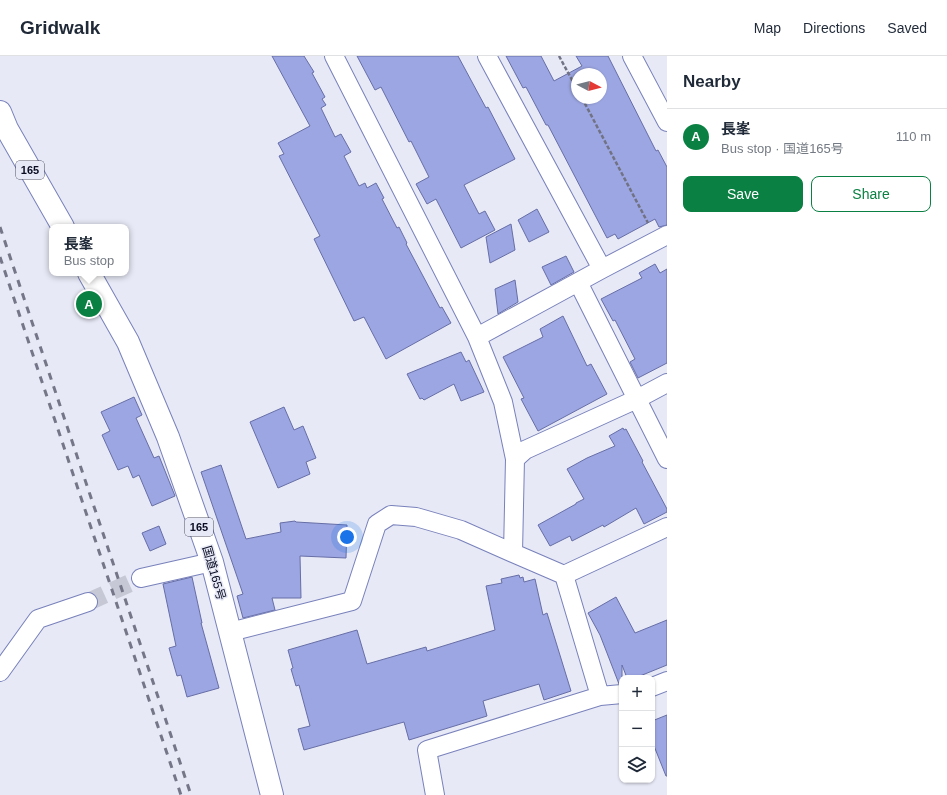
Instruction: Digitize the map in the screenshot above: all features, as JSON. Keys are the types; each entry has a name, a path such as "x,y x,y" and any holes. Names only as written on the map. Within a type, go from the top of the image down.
{"highway":[{"name":"165","path":"0,112 7,129 61,224"},
{"name":"国道165号","path":"91,276 128,342 165,429 212,562 272,795"}],"street":[{"path":"334,56 477,337 503,402 515,460 513,553"},
{"path":"487,56 602,269"},
{"path":"632,56 667,122"},
{"path":"477,337 662,237"},
{"path":"578,282 667,459"},
{"path":"515,460 524,450 637,399 667,383"},
{"path":"230,632 352,601 377,524 391,515 416,517 461,530 564,575 667,527"},
{"path":"141,578 212,562"},
{"path":"564,575 600,696"},
{"path":"0,672 38,619 88,602"},
{"path":"655,686 667,681"},
{"path":"435,795 427,750 600,696 619,694"}],"path":[{"path":"560,56 571,77"},
{"path":"585,104 662,237"}],"building":[{"path":"272,56 304,56 314,72 312,73 325,97 322,99 326,105 321,108 335,137 341,134 351,152 344,156 359,186 365,183 367,188 376,183 384,198 382,199 397,228 399,227 407,243 406,244 440,308 442,307 451,323 386,359 364,317 354,321 314,239 320,236 279,156 284,154 278,143 310,126"},
{"path":"357,56 458,56 486,108 488,107 515,159 464,185 479,214 485,211 495,230 461,248 436,199 427,204 416,184 429,177 381,87 375,90"},
{"path":"506,56 541,56 554,81 571,72 571,104 607,104 607,68 578,68 582,66 576,56 608,56 656,151 658,150 667,167 667,225 659,227 655,219 618,239 615,234 607,238 548,125 546,125 526,87 523,88"},
{"path":"537,209 549,232 529,242 518,220"},
{"path":"511,224 515,250 490,263 486,237"},
{"path":"566,256 574,272 551,285 542,267"},
{"path":"655,264 660,273 667,269 667,363 638,378 630,362 635,359 615,320 613,321 601,299 642,278 639,273"},
{"path":"515,280 518,302 498,314 495,289"},
{"path":"563,316 587,366 591,364 607,394 538,431 521,399 524,398 503,357 543,337 540,329"},
{"path":"461,352 466,362 469,360 484,392 461,401 454,384 424,400 422,398 420,399 407,374"},
{"path":"134,397 142,415 136,418 154,458 159,456 175,496 152,506 139,475 133,478 128,466 118,470 102,435 110,431 101,412"},
{"path":"284,407 294,430 303,426 316,458 306,462 310,474 278,488 250,422"},
{"path":"623,428 624,430 626,429 643,461 642,462 667,509 667,512 644,524 636,508 604,527 603,525 572,541 570,536 550,546 538,525 584,499 567,469 587,458 615,446 609,436"},
{"path":"221,465 246,539 281,532 280,523 295,521 347,525 346,558 300,556 301,598 272,598 275,610 243,618 237,596 243,594 201,472"},
{"path":"159,526 166,544 150,551 142,533"},
{"path":"519,575 520,578 523,577 524,582 535,579 543,615 547,613 571,691 544,700 539,684 483,701 487,716 409,740 404,722 304,750 298,729 310,726 299,685 296,686 291,669 293,668 288,650 357,630 367,664 426,647 427,651 495,630 486,586 502,583 501,579"},
{"path":"192,577 201,623 219,688 187,697 181,675 177,676 169,648 176,646 163,584"},
{"path":"616,597 635,633 667,620 667,665 642,675 626,675 622,665 622,675 619,675 619,684 600,635 588,613"},
{"path":"667,715 667,776 655,748 655,720"}],"tunnel":[{"path":"88,602 141,578"}],"railway":[{"path":"0,227 191,795"},
{"path":"0,257 181,795"}],"place":[{"name":"長峯","path":"89,304"}]}
